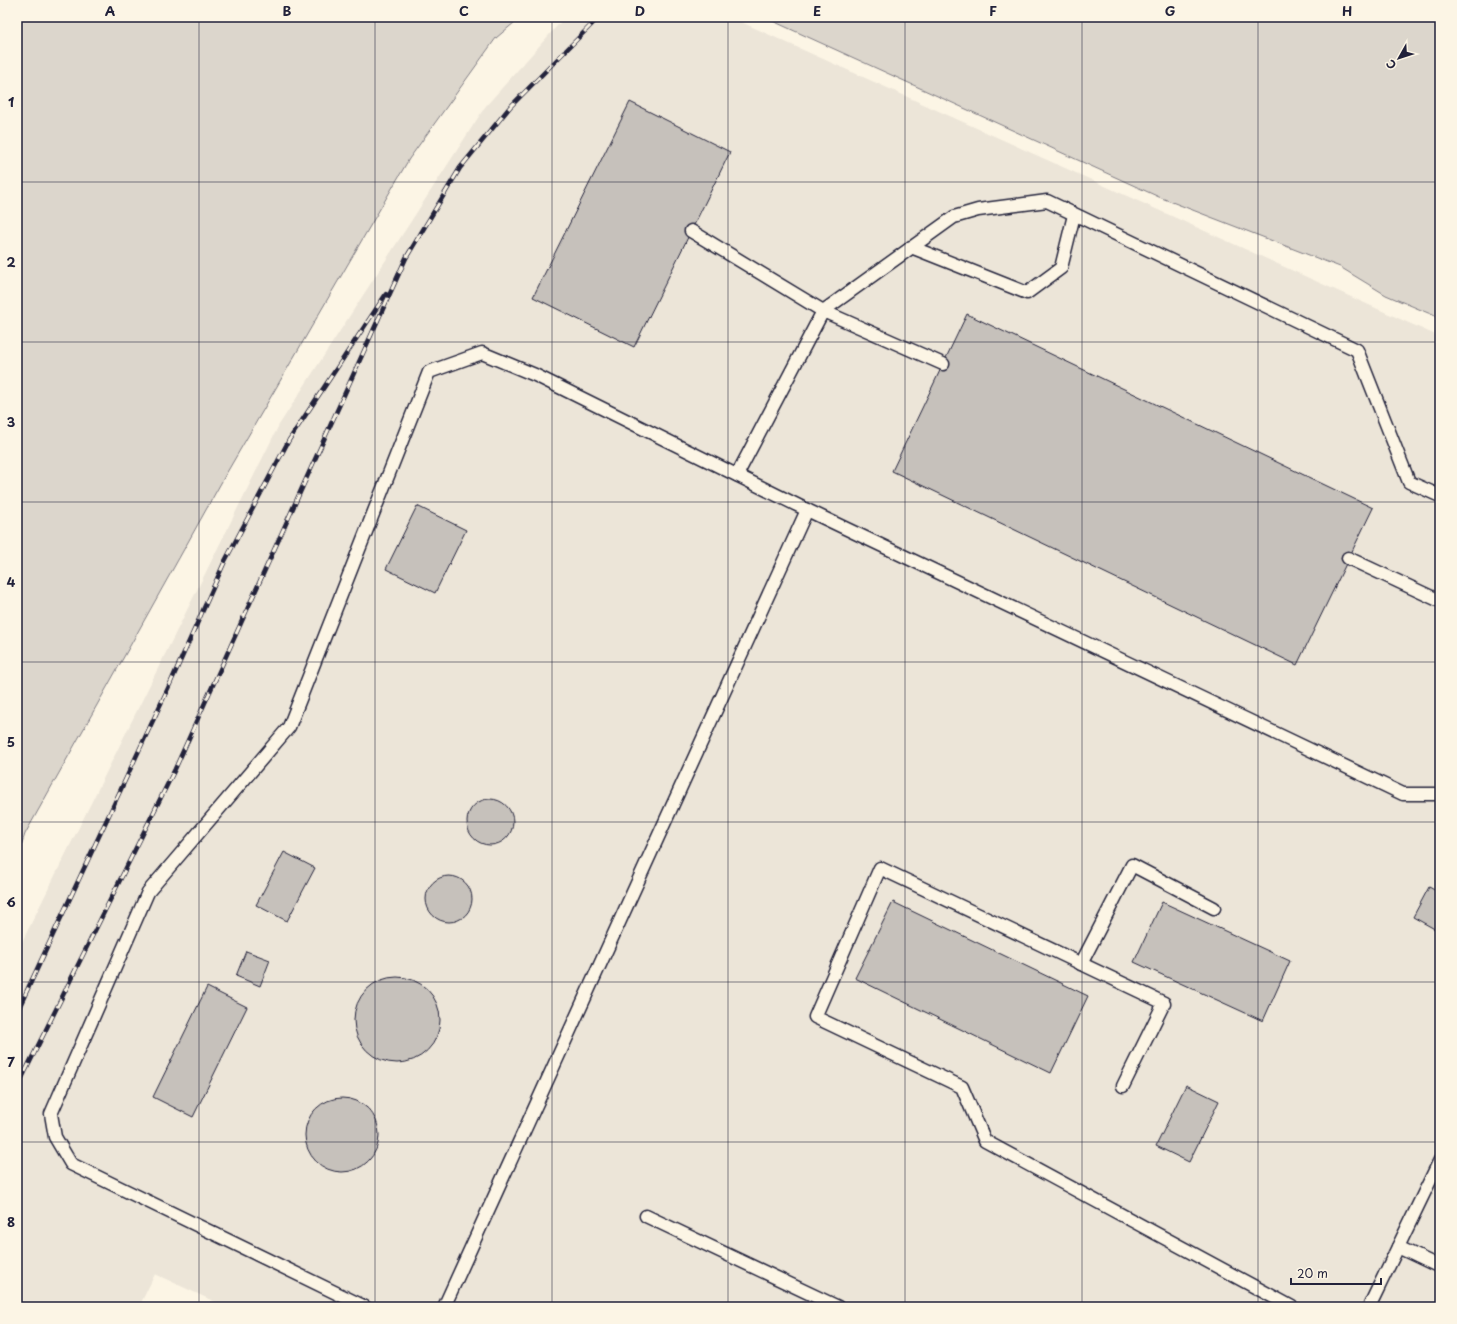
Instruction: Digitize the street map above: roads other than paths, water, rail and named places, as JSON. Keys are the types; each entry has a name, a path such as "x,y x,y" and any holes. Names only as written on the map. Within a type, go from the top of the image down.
{"lane":[{"path":"737,475 822,310 954,217 978,210 1046,201 1357,350 1409,482 1440,496"},
{"path":"912,247 1027,293 1061,268 1074,215"},
{"path":"691,231 822,310 943,364"},
{"path":"365,1307 71,1164 54,1137 51,1114 148,892 289,728 429,372 482,353 535,375 807,510 1403,794 1440,794"},
{"path":"444,1307 807,510"},
{"path":"1348,558 1440,601"},
{"path":"1081,964 1132,865 1214,908"},
{"path":"1122,1086 1164,1003 880,868 815,1017 962,1087 985,1142 1292,1307"},
{"path":"1369,1307 1440,1160"},
{"path":"646,1216 838,1307"},
{"path":"1398,1247 1440,1267"}],"railway":[{"path":"17,1088 175,769 406,258 460,168 510,107 599,17"},
{"path":"17,1012 170,684 225,561 289,440 386,294"}]}
